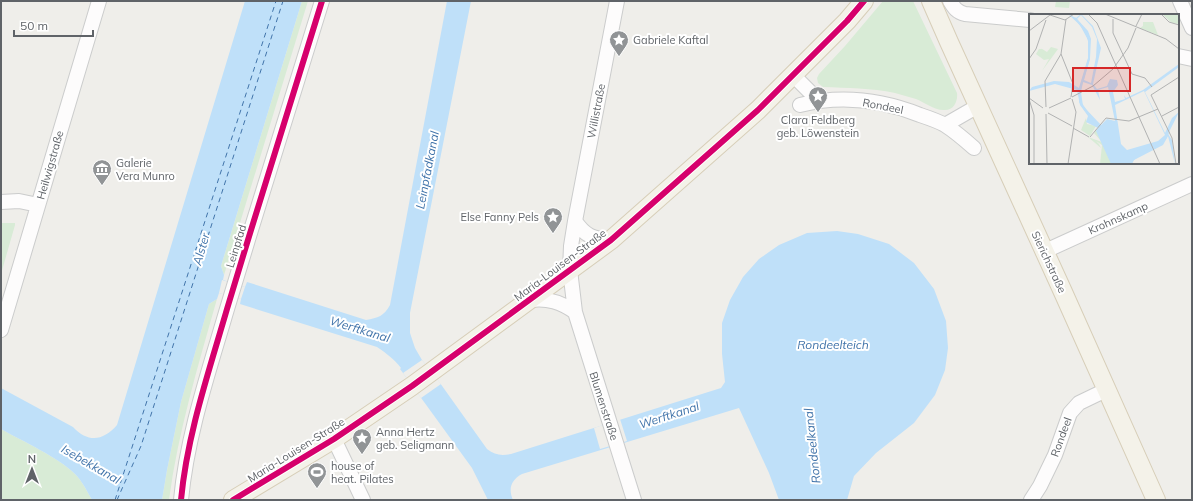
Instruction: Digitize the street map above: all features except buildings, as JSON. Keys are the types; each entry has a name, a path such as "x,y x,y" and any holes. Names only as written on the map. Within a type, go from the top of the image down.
{"main road":[{"name":"Maria-Louisen-Straße","path":"233,500 334,439 412,386 611,240 750,118 794,76 847,21 864,1"},
{"name":"Sierichstraße","path":"931,1 1156,500"}],"street":[{"name":"Heilwigstraße","path":"1,330 99,1"},
{"name":"Leinpfad","path":"181,500 188,452 200,401 322,1"},
{"name":"Willistraße","path":"570,270 571,246 575,221 616,1"},
{"path":"941,25 949,1"},
{"path":"949,1 956,9 965,14 1029,20"},
{"path":"1180,1 1192,28"},
{"path":"1179,56 1192,59"},
{"path":"794,76 819,101"},
{"name":"Rondeel","path":"800,105 834,100 876,102 910,111 945,125 974,148"},
{"path":"945,125 978,106"},
{"name":"Krohnskamp","path":"1043,252 1192,184"},
{"path":"1,202 19,201 38,205"},
{"path":"575,221 579,228 587,235 611,240"},
{"name":"Blumenstraße","path":"570,270 575,312 634,500"},
{"path":"530,300 553,300 563,304 575,312"},
{"name":"Rondeel","path":"1031,500 1040,486 1055,455 1070,413 1079,403 1106,390"},
{"path":"334,439 363,500"}],"green space":[{"path":"302,1 308,1 224,275 221,266"},
{"path":"883,1 913,1 957,93 957,99 953,107 948,110 941,110 916,99 886,91 823,87 818,83 817,78 819,74"},
{"path":"1056,1 1070,1 1069,8 1055,7"},
{"path":"1,223 15,223 15,225 1,274"},
{"path":"217,299 183,424 169,500 162,500 181,402 209,304"},
{"path":"1,429 50,455 68,468 80,480 92,500 1,500"}],"water":[{"path":"245,1 302,1 221,266 224,275 223,280 245,287 247,282 366,320 380,316 390,305 447,1 471,1 410,313 410,333 415,348 422,360 487,449 495,454 511,454 721,388 725,382 722,354 722,323 730,300 743,277 759,259 779,245 807,233 837,231 858,234 889,244 914,263 934,289 946,321 948,348 945,370 935,395 914,423 876,453 854,476 847,500 779,500 769,473 739,408 522,474 513,482 511,492 513,500 488,500 472,468 400,369 401,368 387,354 377,347 240,304 241,299 219,293 217,299 209,304 181,402 162,500 92,500 80,480 68,468 50,455 1,429 1,388 91,438 102,437 117,425"}],"pier":[{"path":"222,280 245,287 241,299 219,293"},
{"path":"422,360 441,384 421,398 403,373"},
{"path":"620,419 627,441 600,449 594,428"}],"ferry route":[{"path":"115,500 276,1"},
{"path":"117,500 141,446 283,1"}],"cycle path":[{"path":"181,500 188,451 206,380 250,232 322,1"},
{"path":"233,500 334,439 412,386 611,240 758,110 847,21 864,1"}],"place":[{"name":"Gabriele Kaftal","path":"619,57"},
{"name":"Clara Feldberg geb. Löwenstein","path":"818,113"},
{"name":"Galerie Vera Munro","path":"102,186"},
{"name":"Else Fanny Pels","path":"553,234"},
{"name":"Anna Hertz geb. Seligmann","path":"362,455"},
{"name":"house of heat. Pilates","path":"317,489"}],"water label":[{"name":"Leinpfadkanal","path":"427,170"},
{"name":"Alster","path":"201,249"},
{"name":"Werftkanal","path":"360,329"},
{"name":"Rondeelteich","path":"833,344"},
{"name":"Werftkanal","path":"669,415"},
{"name":"Rondeelkanal","path":"812,446"},
{"name":"Isebekkanal","path":"91,464"}]}
